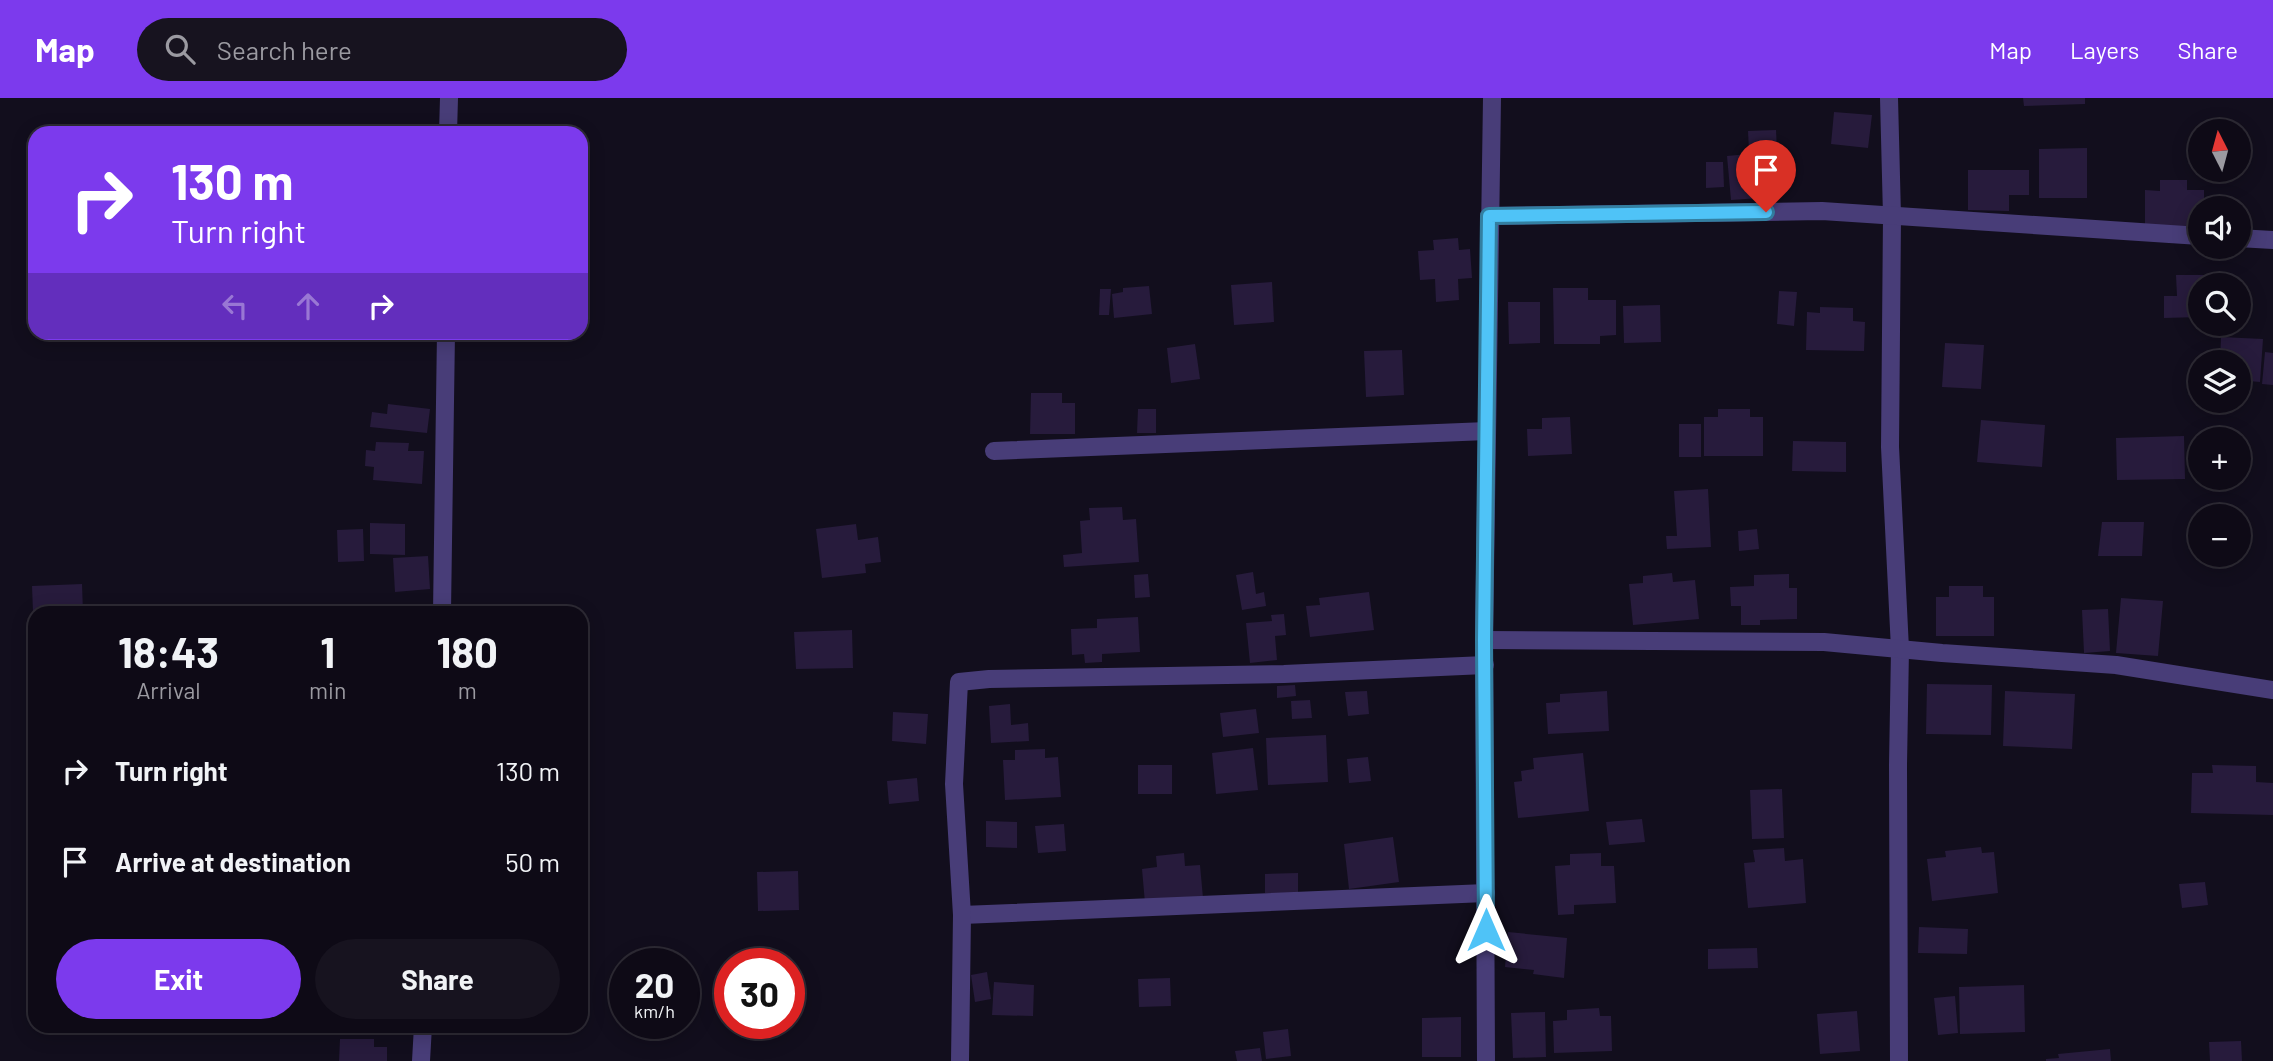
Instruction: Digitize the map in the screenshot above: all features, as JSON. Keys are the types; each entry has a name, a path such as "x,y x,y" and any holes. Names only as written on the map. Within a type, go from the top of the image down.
{"street":[{"path":"448,126 449,98"},
{"path":"1486,1061 1484,640 1492,98"},
{"path":"1889,98 1892,216 1890,447 1900,649 1899,1061"},
{"path":"1489,216 1822,211 2188,235"},
{"path":"2251,239 2273,240"},
{"path":"442,606 446,340"},
{"path":"994,451 1486,431"},
{"path":"1484,640 1824,642 2116,665 2273,690"},
{"path":"960,1061 962,915 954,784 959,682 989,679 1284,674 1485,665"},
{"path":"962,915 1486,893"},
{"path":"421,1061 423,1033"}],"building":[{"path":"2023,98 2085,98 2085,104 2024,106"},
{"path":"1834,112 1872,115 1868,148 1831,144"},
{"path":"1776,130 1777,150 1749,151 1748,131"},
{"path":"2087,148 2087,198 2039,198 2039,149"},
{"path":"1759,153 1760,168 1773,167 1775,197 1731,200 1727,156"},
{"path":"1706,162 1723,162 1724,187 1706,188"},
{"path":"1968,170 2029,170 2029,195 2009,195 2009,211 1968,210"},
{"path":"2160,180 2187,180 2187,190 2204,190 2204,196 2188,196 2188,229 2145,229 2145,190 2160,191"},
{"path":"1458,238 1459,250 1470,249 1472,278 1458,279 1459,300 1436,302 1435,279 1420,280 1418,251 1434,250 1433,240"},
{"path":"2176,275 2188,275 2188,317 2164,318 2164,296 2177,296"},
{"path":"1272,282 1274,322 1234,325 1231,285"},
{"path":"1149,286 1152,314 1114,318 1112,294 1123,292 1123,288"},
{"path":"1553,288 1588,288 1588,300 1616,300 1616,335 1600,336 1600,344 1554,344"},
{"path":"1100,289 1111,289 1109,315 1099,315"},
{"path":"1779,291 1797,292 1794,326 1777,324"},
{"path":"1508,302 1540,302 1540,343 1509,344"},
{"path":"1660,305 1661,342 1624,343 1623,306"},
{"path":"1820,307 1853,308 1853,321 1865,322 1864,351 1806,350 1807,312 1820,313"},
{"path":"2221,337 2263,339 2260,382 2251,381 2251,350 2220,350"},
{"path":"1945,343 1984,345 1981,389 1942,387"},
{"path":"1195,344 1200,379 1171,383 1167,348"},
{"path":"1402,350 1404,395 1366,397 1364,351"},
{"path":"2265,352 2273,353 2273,385 2262,384"},
{"path":"1031,393 1062,393 1062,403 1075,403 1075,434 1030,434"},
{"path":"388,404 430,409 427,433 370,427 372,412 387,414"},
{"path":"1138,409 1156,409 1156,433 1137,433"},
{"path":"1718,409 1750,409 1750,417 1763,417 1763,456 1704,456 1704,417 1718,417"},
{"path":"1570,417 1572,454 1528,456 1527,429 1542,429 1542,418"},
{"path":"1981,420 2045,425 2042,467 1977,462"},
{"path":"1679,424 1701,424 1701,457 1679,457"},
{"path":"2184,436 2185,479 2117,480 2116,438"},
{"path":"1793,441 1846,442 1846,472 1792,471"},
{"path":"376,442 409,443 408,451 424,451 422,484 373,480 374,467 365,466 366,450 375,451"},
{"path":"1708,489 1711,547 1667,549 1666,536 1677,536 1674,491"},
{"path":"1122,507 1123,520 1136,519 1139,562 1064,567 1063,555 1082,553 1080,521 1090,520 1089,508"},
{"path":"2102,522 2144,522 2142,556 2098,556"},
{"path":"370,523 405,524 405,555 370,554"},
{"path":"856,524 858,540 878,537 881,562 865,564 866,573 822,578 816,529"},
{"path":"363,529 364,561 338,562 337,530"},
{"path":"1757,529 1759,549 1739,551 1738,531"},
{"path":"428,556 430,589 395,592 393,558"},
{"path":"1253,572 1256,594 1264,592 1266,606 1242,610 1236,575"},
{"path":"1672,573 1673,582 1695,580 1699,619 1633,625 1629,584 1643,583 1643,576"},
{"path":"1148,574 1150,597 1135,598 1134,575"},
{"path":"1789,574 1789,588 1797,588 1797,619 1760,620 1760,625 1741,625 1741,606 1731,606 1730,587 1754,586 1754,575"},
{"path":"82,584 83,606 33,606 32,586"},
{"path":"1949,586 1983,586 1983,597 1994,597 1994,636 1936,636 1936,597 1949,597"},
{"path":"1369,592 1374,630 1310,637 1306,606 1320,605 1319,598"},
{"path":"2121,598 2163,601 2158,656 2116,653"},
{"path":"2108,609 2110,651 2084,653 2082,610"},
{"path":"1284,614 1286,635 1275,636 1277,660 1250,663 1246,623 1272,621 1271,615"},
{"path":"1138,617 1140,652 1102,654 1102,662 1085,663 1084,654 1072,655 1071,629 1097,628 1097,619"},
{"path":"852,630 853,668 796,669 794,632"},
{"path":"1927,684 1992,685 1991,735 1926,734"},
{"path":"1295,685 1296,696 1277,698 1277,686"},
{"path":"1367,691 1369,714 1348,716 1345,692"},
{"path":"1607,691 1609,731 1548,734 1546,703 1560,702 1560,694"},
{"path":"2005,691 2075,694 2072,749 2003,746"},
{"path":"1310,700 1312,718 1292,719 1291,701"},
{"path":"1010,704 1011,725 1028,723 1029,741 991,743 989,706"},
{"path":"1256,709 1259,733 1223,737 1220,713"},
{"path":"893,712 928,714 926,744 892,741"},
{"path":"1326,735 1328,782 1268,785 1266,738"},
{"path":"1253,748 1258,790 1216,794 1212,753"},
{"path":"1045,749 1045,758 1058,757 1061,797 1005,800 1003,760 1015,760 1015,750"},
{"path":"1583,753 1589,811 1518,818 1514,782 1522,781 1521,771 1534,769 1533,758"},
{"path":"1368,757 1371,781 1349,783 1347,759"},
{"path":"1138,765 1172,765 1172,794 1138,794"},
{"path":"2212,765 2256,766 2256,782 2273,783 2273,815 2191,813 2192,773 2213,773"},
{"path":"917,778 919,801 889,804 887,781"},
{"path":"1782,789 1784,838 1752,839 1750,790"},
{"path":"1642,819 1645,842 1609,845 1606,822"},
{"path":"986,821 1017,822 1017,848 986,847"},
{"path":"1064,824 1066,851 1038,853 1035,826"},
{"path":"1393,837 1399,882 1349,889 1344,844"},
{"path":"1981,847 1982,853 1994,852 1998,893 1932,901 1927,859 1946,857 1945,851"},
{"path":"1784,848 1785,861 1803,859 1806,903 1748,908 1744,863 1755,862 1753,850"},
{"path":"1184,853 1185,866 1200,865 1203,898 1145,903 1142,869 1157,867 1156,856"},
{"path":"1601,853 1601,866 1614,866 1616,903 1574,905 1574,914 1558,915 1555,866 1570,865 1570,854"},
{"path":"798,871 799,910 758,911 757,872"},
{"path":"1298,873 1298,893 1265,893 1265,874"},
{"path":"2205,882 2208,905 2182,908 2179,884"},
{"path":"1919,927 1968,929 1967,954 1918,953"},
{"path":"1508,932 1567,938 1564,978 1533,974 1534,970 1505,967"},
{"path":"1757,948 1758,968 1708,969 1708,949"},
{"path":"987,972 991,999 975,1002 971,975"},
{"path":"1170,978 1171,1006 1139,1007 1138,979"},
{"path":"994,982 1034,985 1033,1016 992,1015"},
{"path":"2024,985 2025,1032 1960,1034 1959,987"},
{"path":"1955,996 1958,1033 1938,1035 1934,998"},
{"path":"1599,1008 1600,1016 1611,1016 1612,1051 1554,1053 1553,1021 1567,1020 1567,1010"},
{"path":"1857,1011 1860,1051 1820,1054 1817,1014"},
{"path":"1545,1012 1546,1057 1513,1058 1511,1013"},
{"path":"1461,1017 1461,1057 1422,1057 1422,1018"},
{"path":"1288,1029 1291,1056 1266,1059 1263,1032"},
{"path":"340,1039 374,1039 374,1047 387,1047 387,1061 339,1061"},
{"path":"2241,1041 2242,1061 2210,1061 2209,1042"},
{"path":"1260,1048 1262,1061 1237,1061 1235,1051"},
{"path":"2110,1049 2111,1061 2046,1061 2059,1058 2058,1054"}],"route":[{"path":"1486,930 1484,640 1489,216 1766,212"}]}
